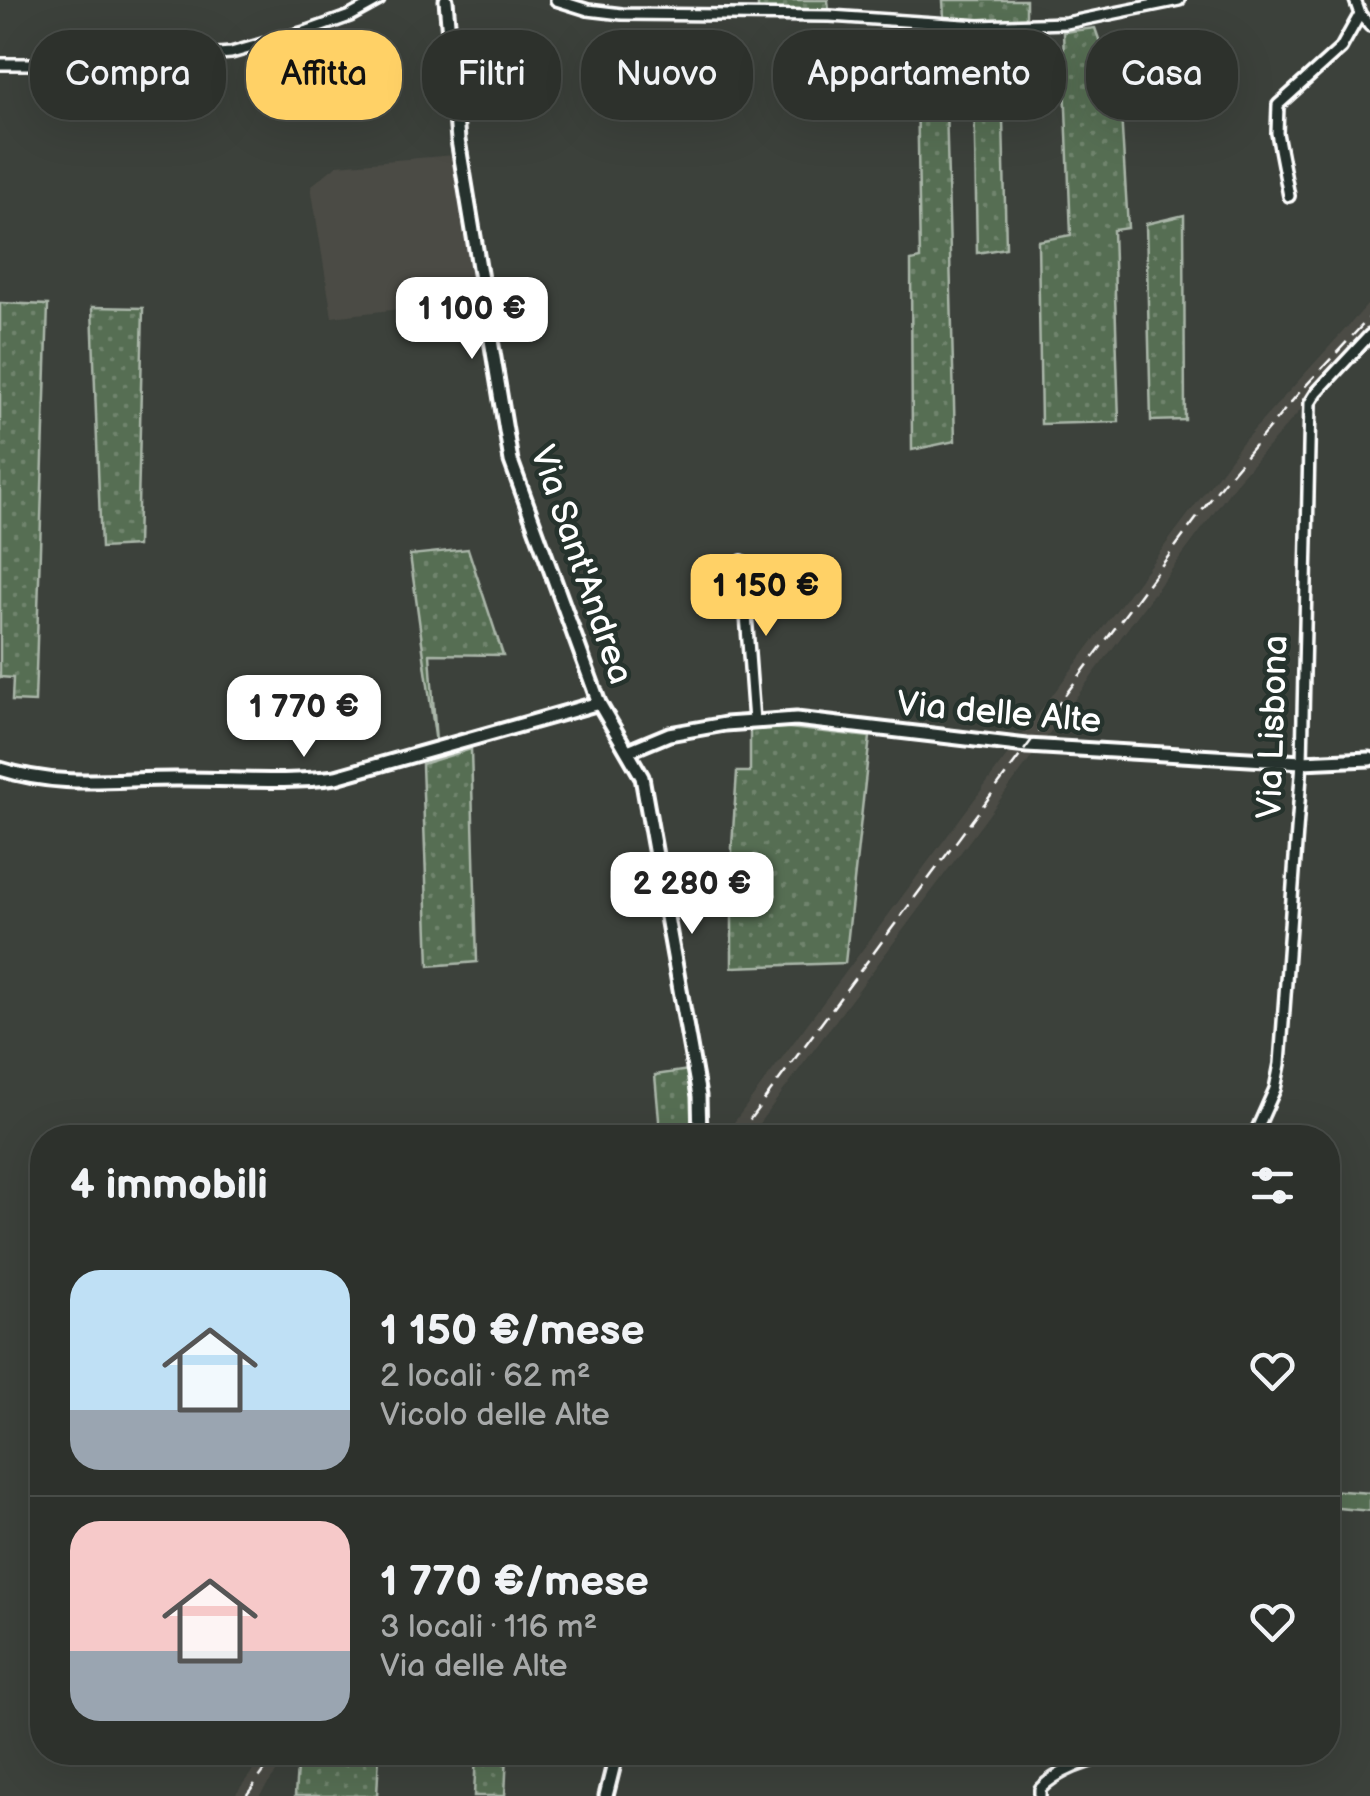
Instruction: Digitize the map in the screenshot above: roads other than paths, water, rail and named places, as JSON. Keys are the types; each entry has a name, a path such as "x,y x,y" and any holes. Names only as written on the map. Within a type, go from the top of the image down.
{"street":[{"path":"0,64 85,64 231,53 322,26 379,0"},
{"name":"Via Sant'Andrea","path":"446,0 458,140 511,461 599,704 642,777 699,1096 700,1125"},
{"path":"556,0 622,14 830,16 979,26 1066,23 1180,0"},
{"path":"1355,0 1370,26"},
{"path":"1289,196 1276,134 1278,105 1340,48 1360,14"},
{"name":"Via Lisbona","path":"1259,1125 1275,1089 1280,1064 1302,762 1310,403 1370,334"},
{"path":"742,561 754,721"},
{"path":"0,769 60,782 336,777 599,704"},
{"name":"Via delle Alte","path":"628,751 669,734 796,719 1027,746 1302,762 1370,759"},
{"path":"606,1796 614,1765"},
{"path":"1040,1796 1040,1790 1058,1775 1085,1765"}],"railway":[{"path":"746,1125 1222,484 1370,317"},
{"path":"246,1796 269,1765"}]}
